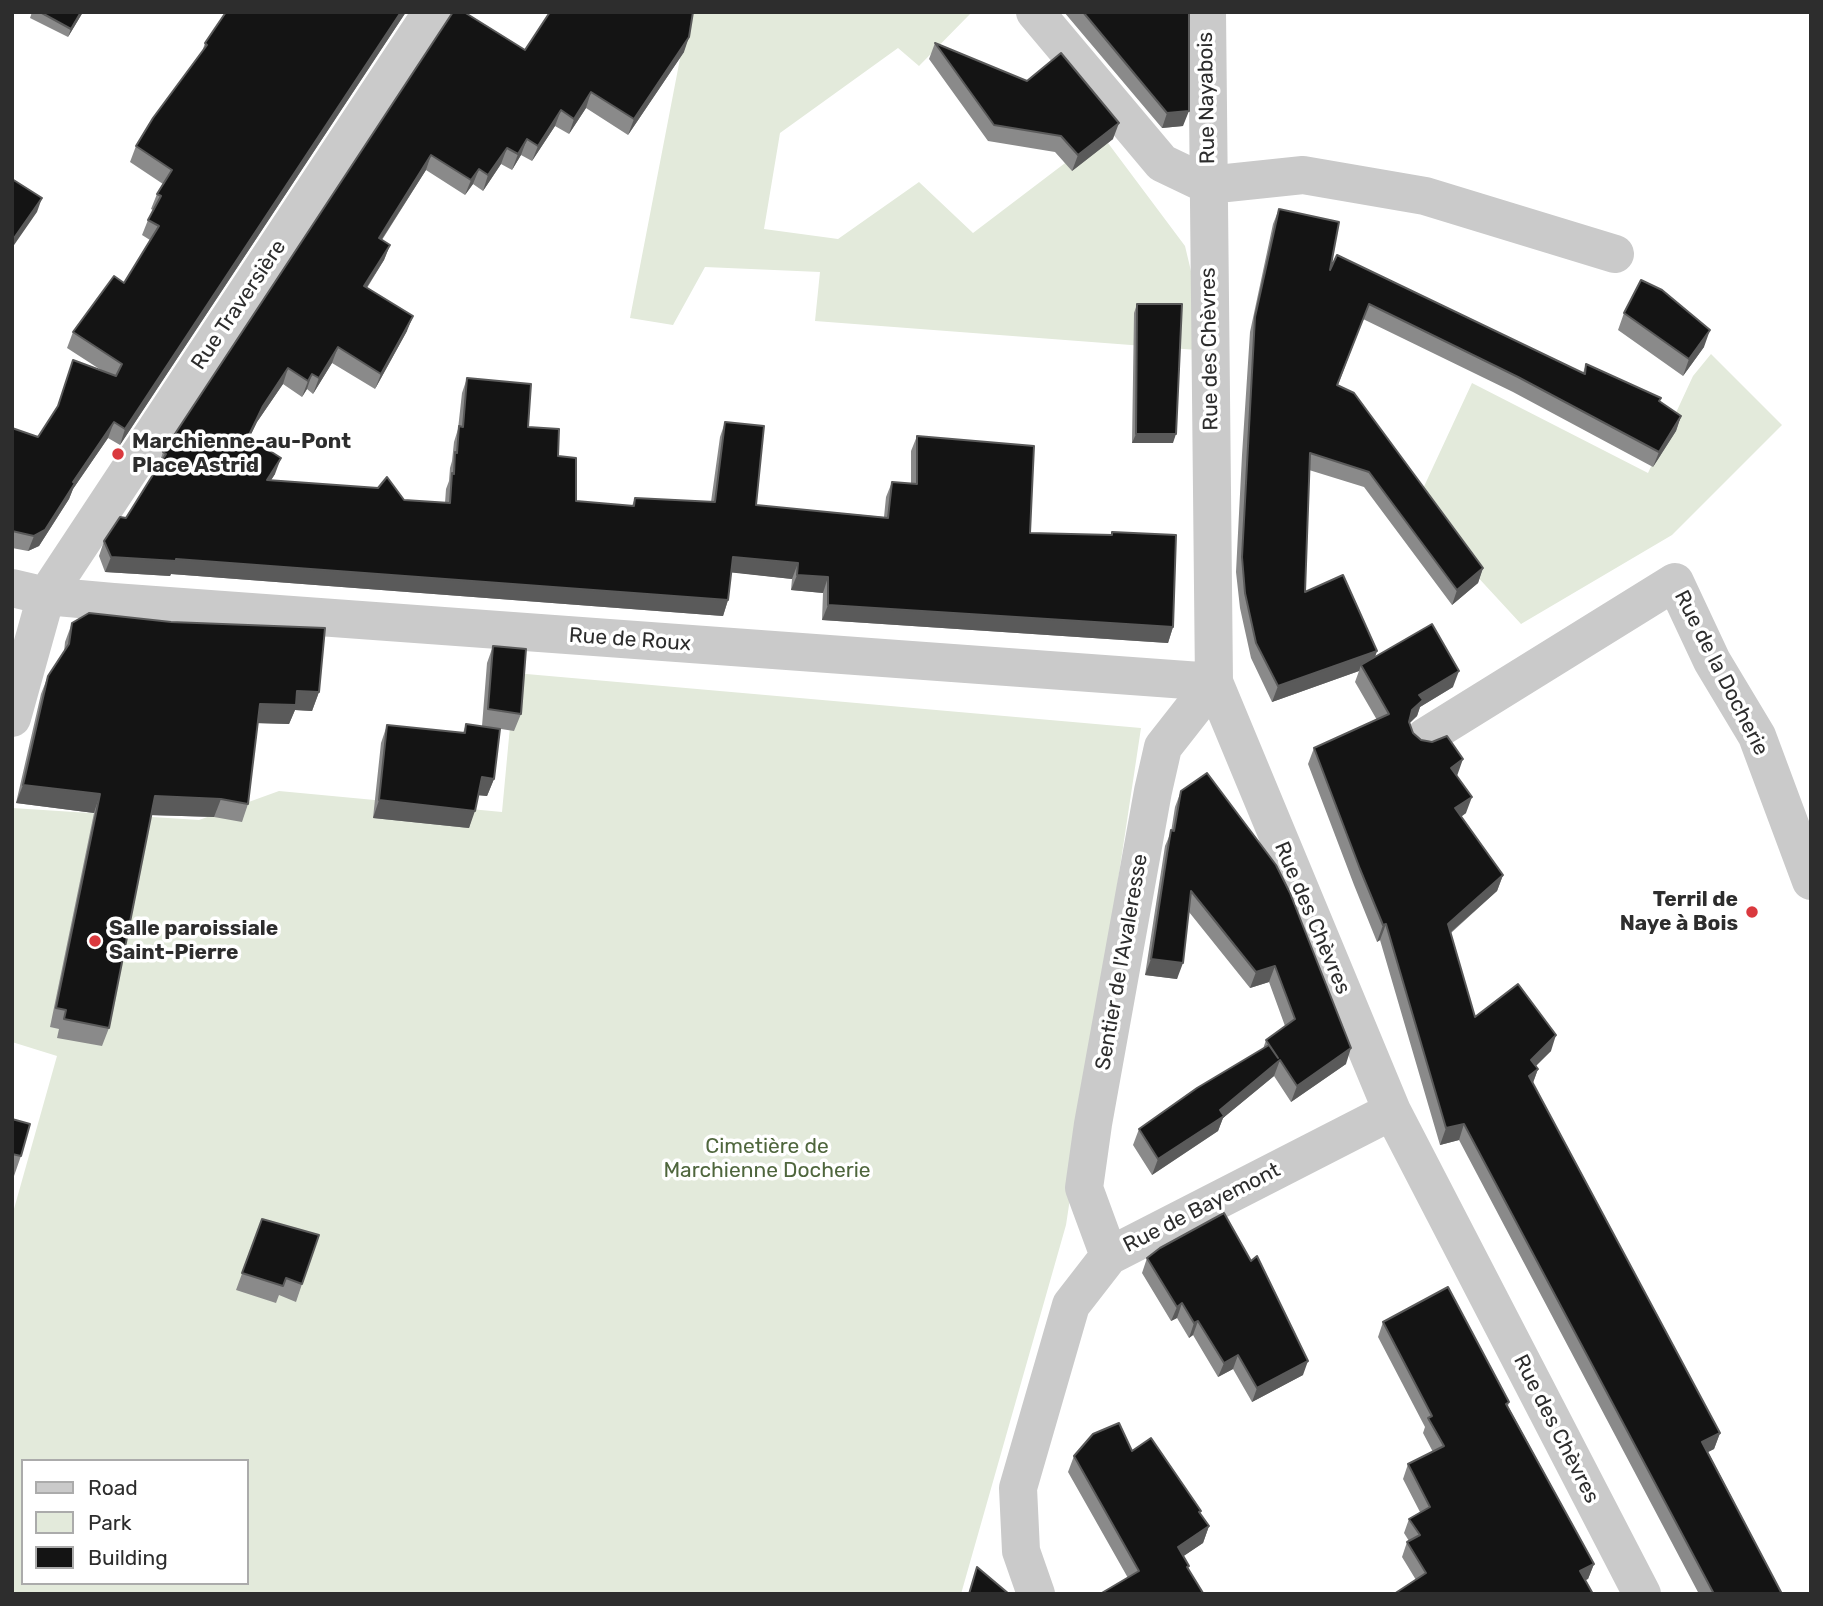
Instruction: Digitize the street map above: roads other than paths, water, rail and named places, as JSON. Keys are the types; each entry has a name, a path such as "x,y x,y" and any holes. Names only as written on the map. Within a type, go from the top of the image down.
{"street":[{"name":"Rue Traversière","path":"12,718 29,592 432,12"},
{"path":"1035,12 1162,163 1208,184 1303,175 1425,196 1615,254"},
{"name":"Rue Nayabois","path":"1206,12 1208,184"},
{"name":"Rue des Chèvres","path":"1208,184 1214,682 1392,1111 1642,1594"},
{"name":"Rue de la Docherie","path":"1425,737 1675,582 1712,661 1757,736 1811,881"},
{"name":"Rue de Roux","path":"29,592 1214,682"},
{"name":"Sentier de l'Avaleresse","path":"1109,1256 1084,1188 1148,817 1163,747 1214,682"},
{"name":"Rue de Bayemont","path":"1036,1594 1021,1551 1018,1488 1071,1305 1109,1256 1392,1111"}],"place":[{"name":"Marchienne-au-Pont Place Astrid","path":"118,454"},
{"name":"Terril de Naye à Bois","path":"1752,912"},
{"name":"Salle paroissiale Saint-Pierre","path":"95,941"}],"park label":[{"name":"Cimetière de Marchienne Docherie","path":"767,1159"}]}
